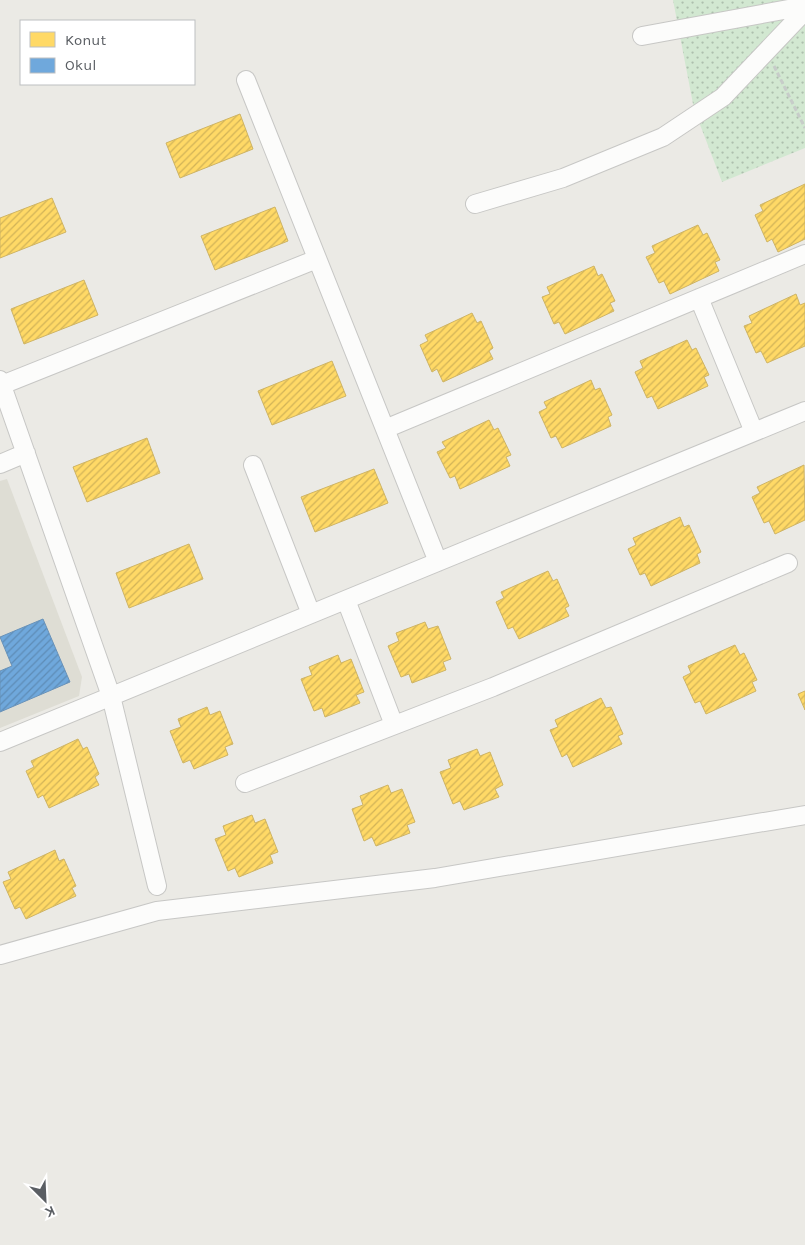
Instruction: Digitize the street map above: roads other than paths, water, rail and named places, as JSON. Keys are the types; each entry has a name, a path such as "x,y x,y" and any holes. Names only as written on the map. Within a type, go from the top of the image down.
{"street":[{"path":"642,36 805,6"},
{"path":"475,204 563,178 663,137 723,97 798,18 805,13"},
{"path":"246,80 438,562"},
{"path":"385,429 805,254"},
{"path":"158,886 111,696 1,383 317,259"},
{"path":"699,298 754,432"},
{"path":"0,742 805,410"},
{"path":"0,464 26,453"},
{"path":"253,465 311,614"},
{"path":"244,783 493,687 788,563"},
{"path":"346,600 394,725"},
{"path":"0,955 157,911 434,878 805,815"}]}
